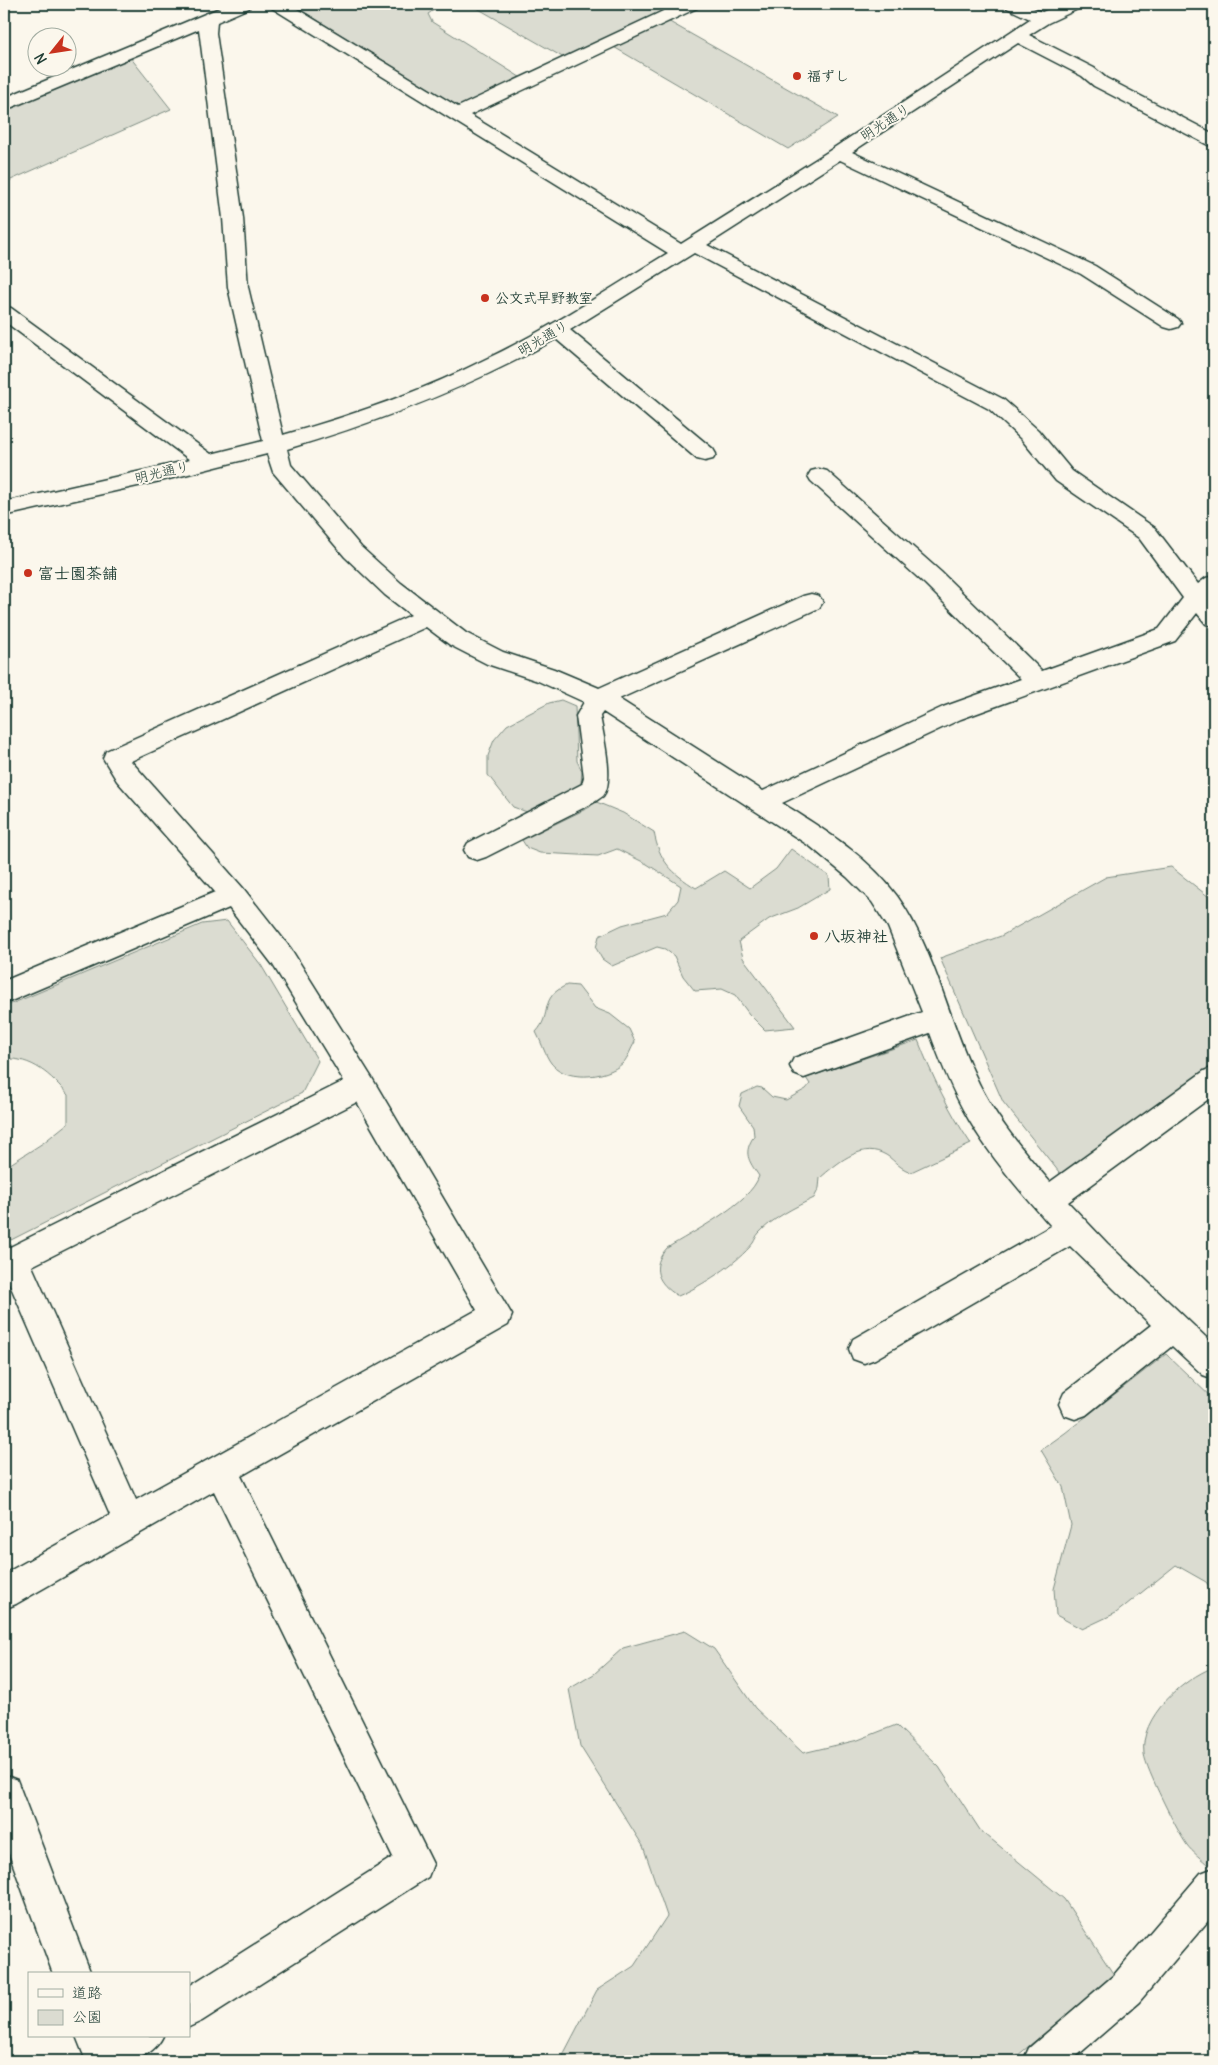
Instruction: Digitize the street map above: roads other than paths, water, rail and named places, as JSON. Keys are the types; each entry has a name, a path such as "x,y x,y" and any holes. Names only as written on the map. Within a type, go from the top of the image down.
{"street":[{"path":"278,4 457,114 688,249 996,404 1030,435 1064,476 1147,533 1205,591 1214,618"},
{"path":"457,114 691,4"},
{"path":"1013,4 1042,19"},
{"name":"明光通り","path":"4,509 274,446 348,423 437,390 496,364 558,330 688,249 1042,19 1074,4"},
{"path":"4,104 223,9"},
{"path":"223,9 208,33 233,218 238,287 274,446 281,467 342,540 393,589 458,639 495,658 546,675 599,698 762,802 844,858 888,903 904,931 970,1095 990,1130 1048,1200 1074,1228 1214,1365"},
{"path":"1018,36 1214,141"},
{"path":"837,152 1088,270 1171,323"},
{"path":"4,312 206,461"},
{"path":"558,330 705,454"},
{"path":"818,476 933,578 1038,681"},
{"path":"762,802 952,712 1167,635 1205,591"},
{"path":"477,850 584,796 594,788 596,777 588,716 599,698 811,602"},
{"path":"4,1592 497,1315 362,1086 282,957 234,895 126,774 115,758 427,617"},
{"path":"4,993 234,895"},
{"path":"804,1066 939,1018"},
{"path":"1048,1200 1214,1079"},
{"path":"129,1521 9,1261 362,1086"},
{"path":"864,1349 1074,1228"},
{"path":"1075,1404 1173,1326"},
{"path":"190,2007 415,1864 220,1469"},
{"path":"4,1793 71,1972"},
{"path":"1042,2061 1126,1989 1214,1886"},
{"path":"96,2038 105,2061 141,2038"}],"place":[{"name":"福ずし","path":"797,76"},
{"name":"公文式早野教室","path":"485,298"},
{"name":"富士園茶舗","path":"28,573"},
{"name":"八坂神社","path":"814,936"}]}
